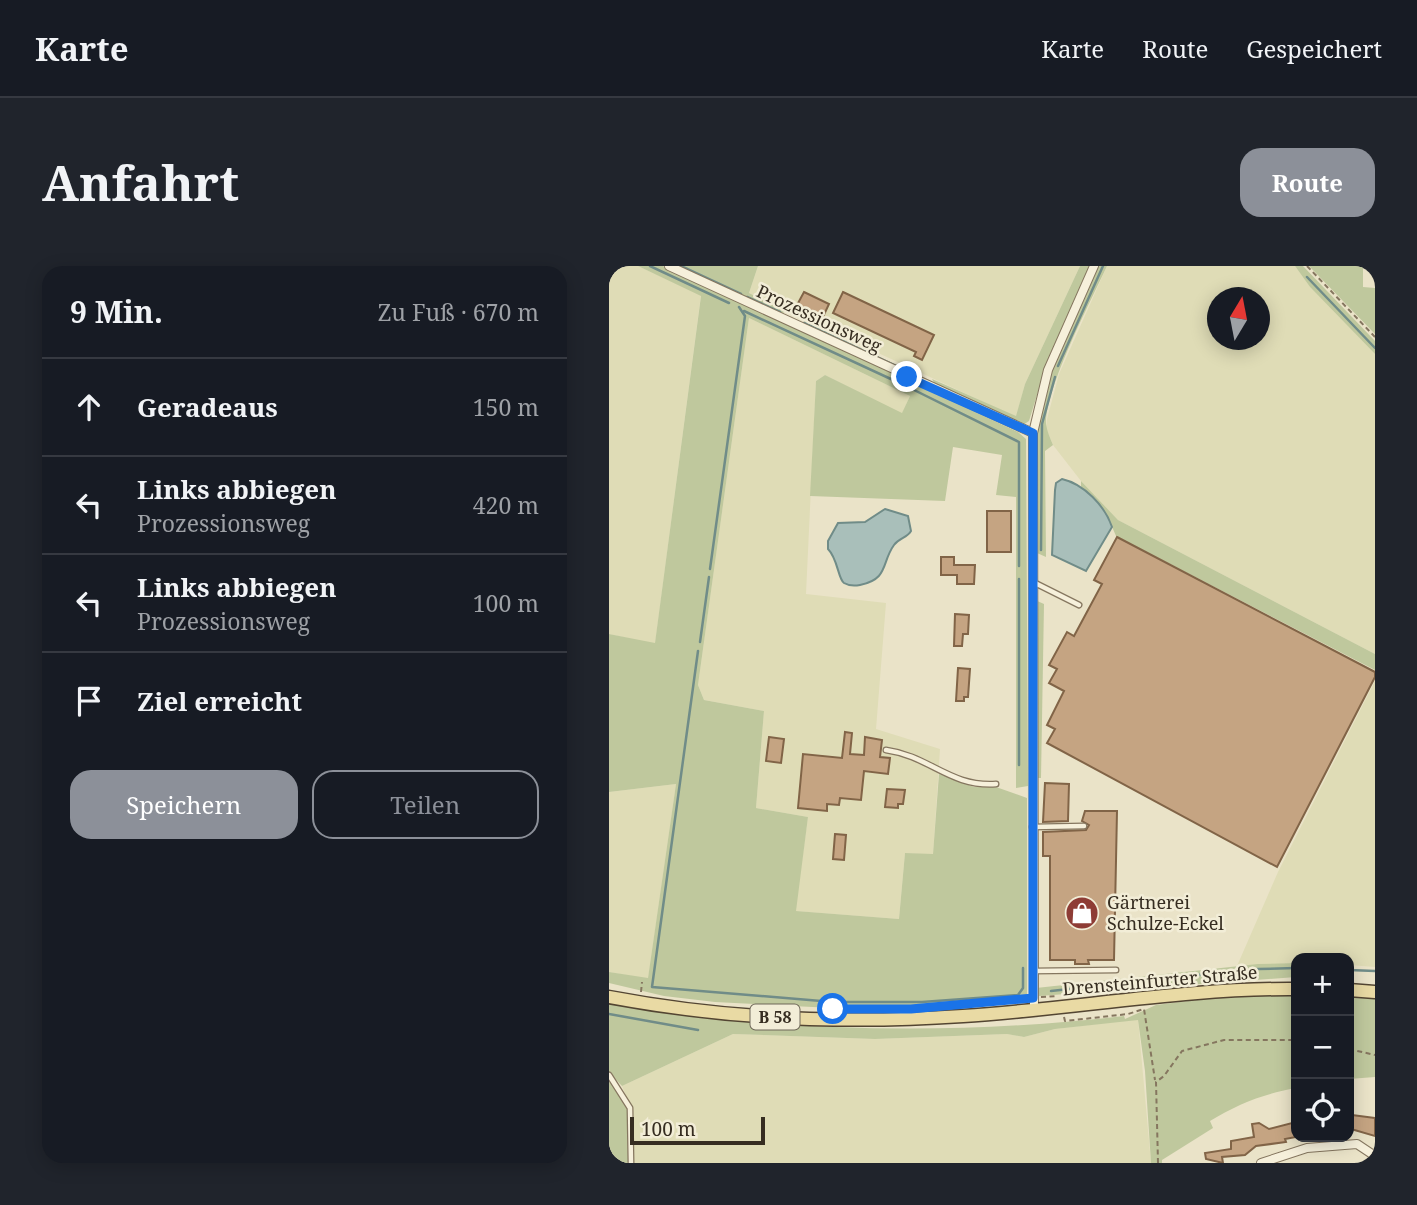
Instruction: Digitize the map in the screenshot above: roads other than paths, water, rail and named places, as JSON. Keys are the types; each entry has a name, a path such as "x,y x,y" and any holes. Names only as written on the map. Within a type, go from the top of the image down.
{"main road":[{"name":"Drensteinfurter Straße","path":"609,997 713,1013 821,1019 911,1019 1033,1004 1291,989"},
{"path":"1354,990 1375,992"}],"street":[{"name":"Prozessionsweg","path":"669,266 1033,433"},
{"path":"1033,1004 1033,433 1048,370 1094,266"},
{"path":"1261,1163 1307,1148 1357,1144 1375,1156"}],"lane":[{"path":"1032,582 1079,605"},
{"path":"886,750 911,753 939,771 963,781 996,784"},
{"path":"1031,827 1084,826"},
{"path":"1033,971 1116,970"},
{"path":"609,1075 630,1108 631,1163"}],"water":[{"path":"1062,479 1093,497 1112,527 1086,571 1052,555 1055,490 1056,483"},
{"path":"885,509 908,516 911,531 894,545 876,579 858,585 844,583 828,549 828,541 838,523 865,522"}],"waterway":[{"path":"650,266 729,303"},
{"path":"681,266 741,294"},
{"path":"1058,366 1103,266"},
{"path":"1307,277 1375,348"},
{"path":"747,297 780,312"},
{"path":"710,569 745,316 739,307"},
{"path":"744,311 893,380"},
{"path":"804,323 911,373"},
{"path":"1041,550 1042,424 1055,377"},
{"path":"902,384 1019,442 1019,566"},
{"path":"700,642 709,577"},
{"path":"1019,579 1019,765"},
{"path":"698,651 652,987 833,1002 922,1002 1018,995 1023,988 1023,968"},
{"path":"1129,982 1291,968"},
{"path":"1354,970 1375,971"},
{"path":"1051,991 1115,984"},
{"path":"609,1014 698,1030"}],"place":[{"name":"Gärtnerei Schulze-Eckel","path":"1082,913"}]}
